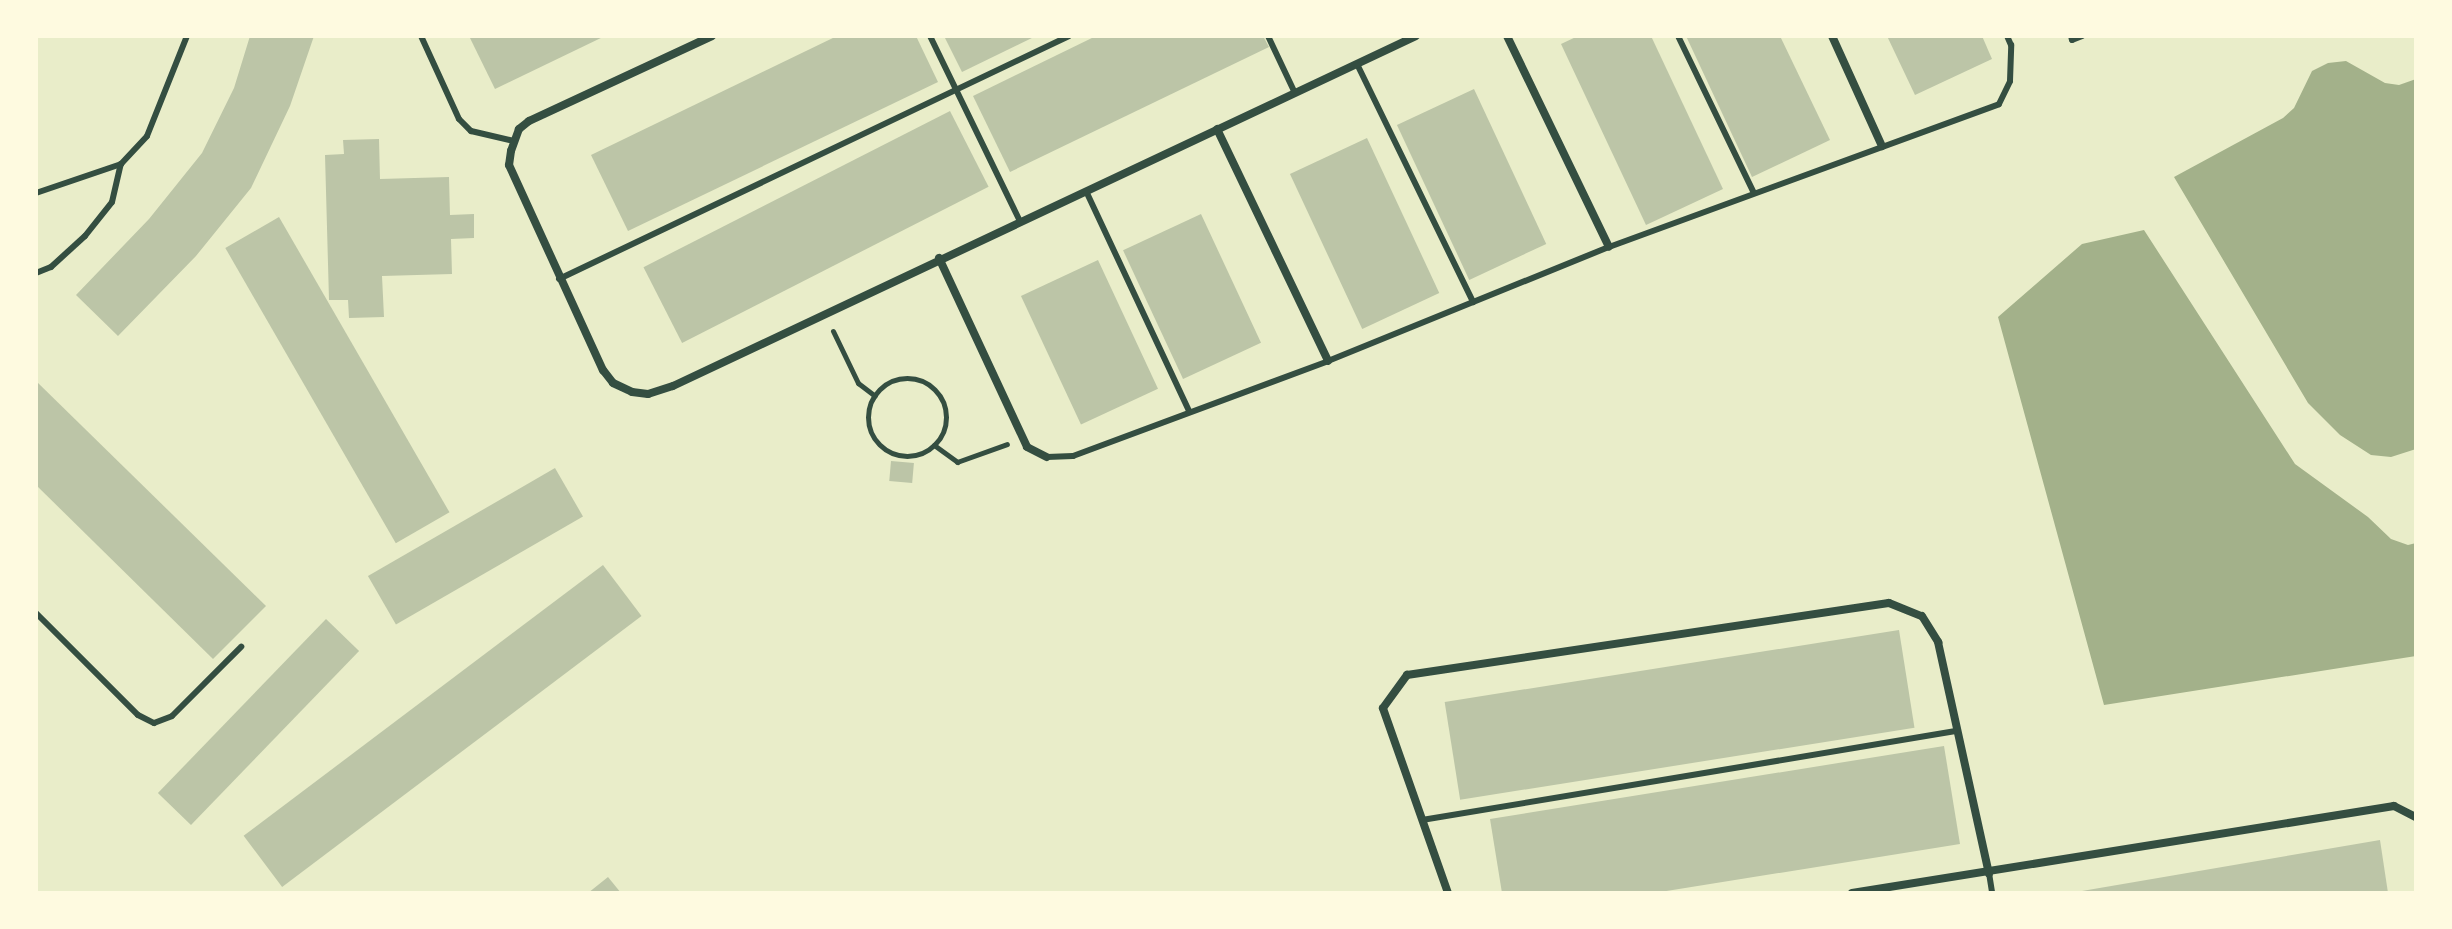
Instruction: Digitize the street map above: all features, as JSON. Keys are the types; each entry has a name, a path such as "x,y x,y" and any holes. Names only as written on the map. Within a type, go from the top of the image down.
{"street":[{"path":"712,36 529,121 519,129 509,165 558,279 603,370 613,383 648,394 1416,36"},
{"path":"1507,36 1609,247"},
{"path":"1832,36 1882,146"},
{"path":"1217,129 1328,361"},
{"path":"939,258 1027,447 1047,457"},
{"path":"1448,893 1383,708 1407,675 1889,603 1922,616 1938,642 1989,873"},
{"path":"1852,893 2394,806 2416,817"}],"lane":[{"path":"36,193 121,164 147,136 187,36"},
{"path":"421,36 459,119 471,131 514,141"},
{"path":"930,36 1020,221"},
{"path":"558,279 1069,36"},
{"path":"1268,36 1295,93"},
{"path":"1678,36 1754,193"},
{"path":"1047,457 1073,456 1328,361 1609,247 1999,104 2010,81 2011,45 2007,36"},
{"path":"2071,36 2072,40 2082,36"},
{"path":"1357,64 1473,302"},
{"path":"36,273 51,267 85,236 112,202 121,164"},
{"path":"1086,191 1189,411"},
{"path":"36,613 138,715 154,723 172,716 241,647"},
{"path":"1422,820 1956,731"},
{"path":"1989,873 1992,893"}],"path":[{"path":"824,313 858,383 875,396"},
{"path":"904,378 930,386 945,408 942,434 934,445 910,456 884,448 869,426 868,413 875,396 892,381 904,378"},
{"path":"934,445 957,462 971,460 1023,437"}],"shaded area":[{"path":"2346,61 2385,83 2399,85 2416,79 2416,449 2391,457 2371,455 2340,435 2308,403 2174,177 2283,118 2294,108 2312,71 2328,63"},
{"path":"2144,230 2295,464 2368,517 2391,539 2408,545 2416,543 2416,656 2104,705 1998,317 2082,244"}],"building":[{"path":"250,36 314,36 290,106 251,188 196,256 118,336 76,295 149,219 202,153 234,88"},
{"path":"469,36 605,36 495,89"},
{"path":"837,36 916,36 938,82 628,231 591,155"},
{"path":"944,36 1036,36 962,72"},
{"path":"1096,36 1263,36 1269,47 1010,172 973,96"},
{"path":"1578,36 1651,36 1723,189 1646,225 1561,44"},
{"path":"1686,36 1780,36 1830,140 1752,177"},
{"path":"1887,36 1982,36 1992,59 1915,95"},
{"path":"1474,89 1546,244 1469,280 1397,125"},
{"path":"950,111 989,187 682,343 643,267"},
{"path":"1367,138 1439,293 1362,329 1290,174"},
{"path":"379,139 380,179 449,177 450,215 474,214 474,238 451,239 452,274 382,276 384,317 349,318 348,300 329,300 325,155 344,154 343,140"},
{"path":"1201,214 1261,343 1183,379 1123,250"},
{"path":"279,217 450,512 396,543 225,248"},
{"path":"1098,260 1158,389 1081,425 1021,296"},
{"path":"36,381 266,606 213,659 36,485"},
{"path":"891,461 914,463 912,483 889,481"},
{"path":"555,468 583,516 396,624 368,576"},
{"path":"603,565 642,616 282,887 244,836"},
{"path":"326,619 359,651 191,825 158,793"},
{"path":"1899,630 1914,728 1460,800 1445,702"},
{"path":"1944,746 1960,844 1654,893 1502,893 1490,819"},
{"path":"2380,840 2388,893 2082,893 2082,891"},
{"path":"608,877 621,893 588,893"}]}
